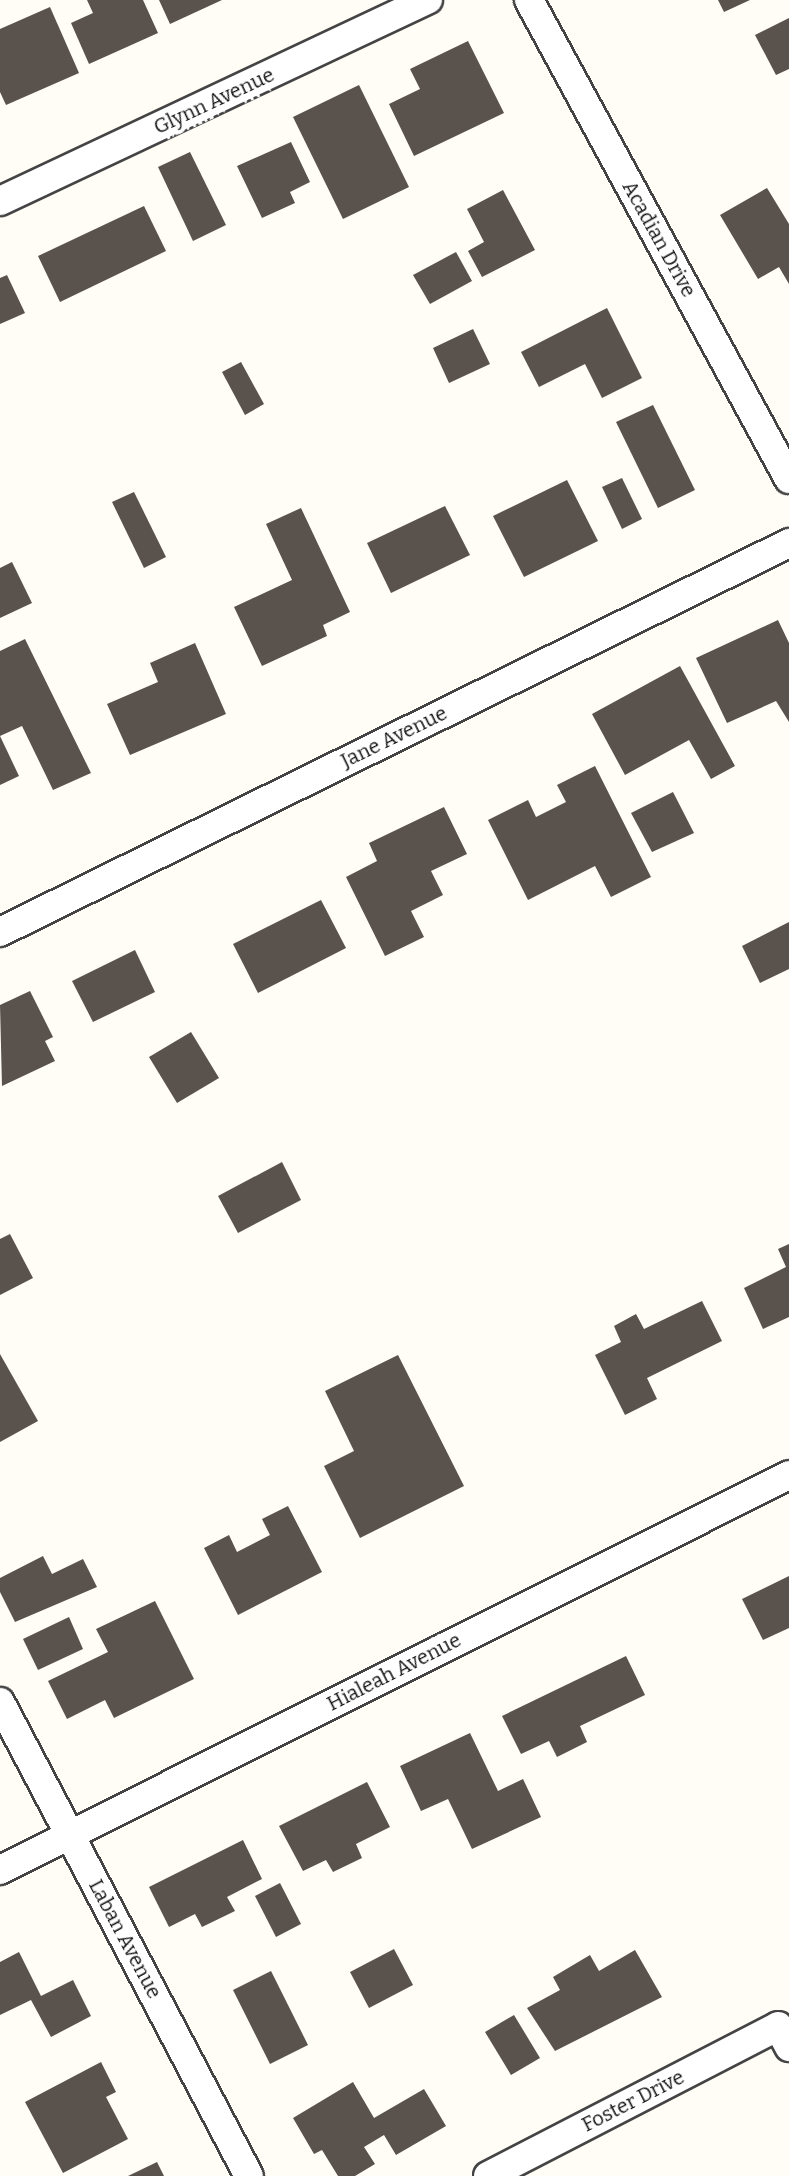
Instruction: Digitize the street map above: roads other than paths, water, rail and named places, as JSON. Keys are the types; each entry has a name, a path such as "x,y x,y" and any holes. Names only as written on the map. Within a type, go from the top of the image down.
{"street":[{"name":"Glynn Avenue","path":"0,201 428,0"},
{"name":"Acadian Drive","path":"529,0 789,479"},
{"name":"Jane Avenue","path":"0,932 789,543"},
{"name":"Hialeah Avenue","path":"0,1870 789,1475"},
{"name":"Laban Avenue","path":"0,1702 249,2176"},
{"name":"Foster Drive","path":"488,2176 784,2037"}]}
